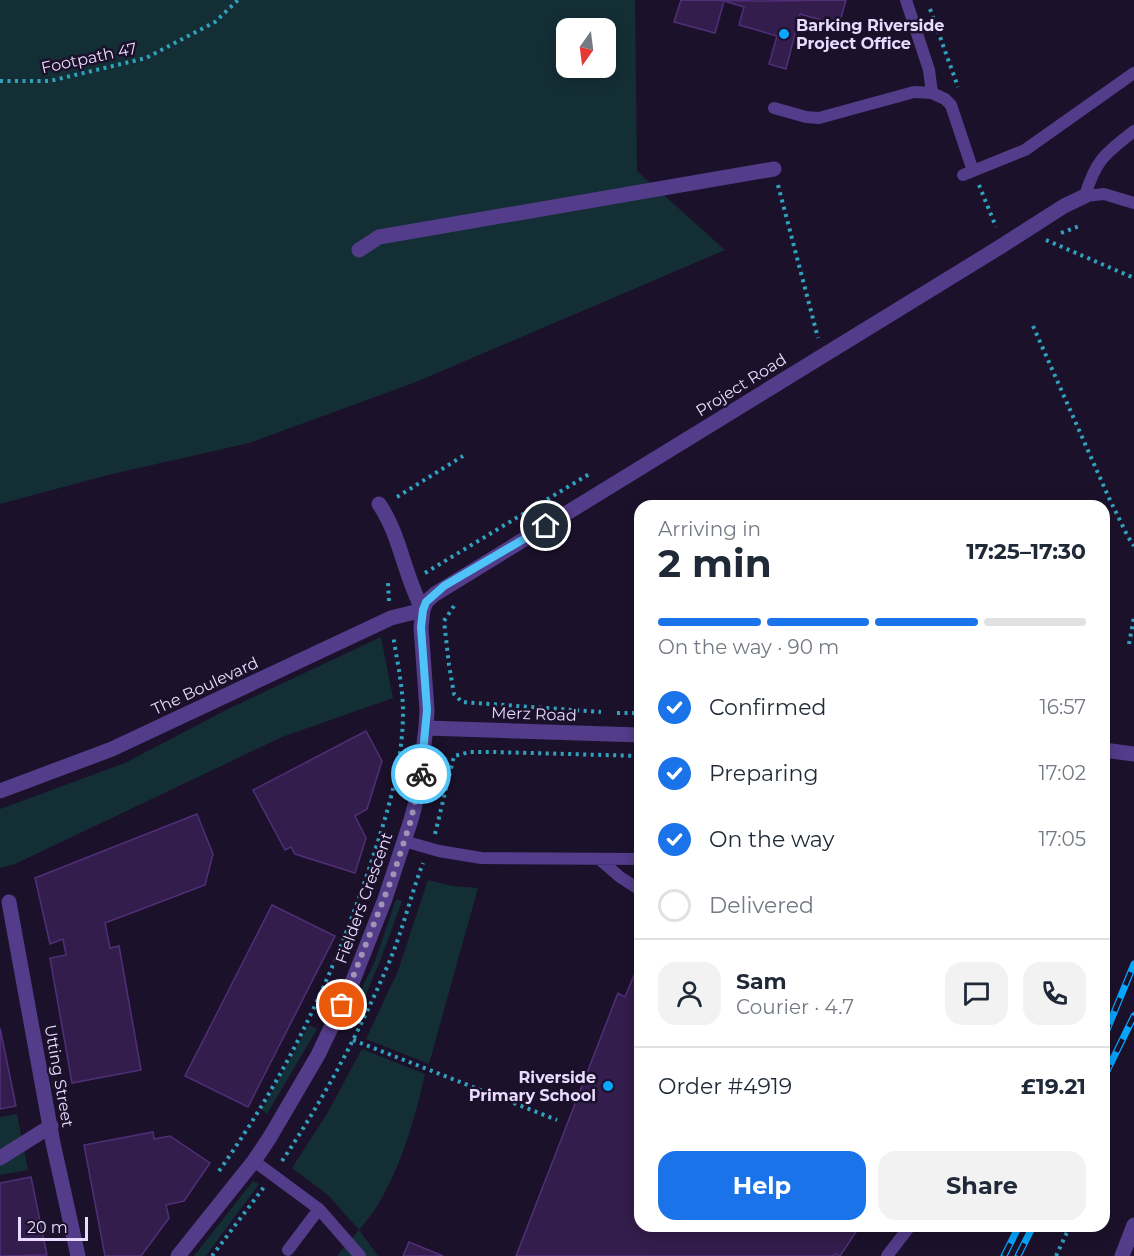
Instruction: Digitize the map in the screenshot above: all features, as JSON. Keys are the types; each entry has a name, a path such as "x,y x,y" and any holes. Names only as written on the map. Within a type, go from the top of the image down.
{"street":[{"path":"359,250 379,237 774,169"},
{"name":"Project Road","path":"423,610 426,602 444,586 487,562 1056,211 1085,196"},
{"path":"381,506 391,525 413,592 423,610"},
{"name":"Fielders Crescent","path":"178,1256 254,1161 301,1086 350,988 385,898 417,798 427,710 421,627 423,610"},
{"name":"The Boulevard","path":"0,791 112,749 391,618 423,610"},
{"name":"Merz Road","path":"426,728 634,735"},
{"path":"1110,751 1134,754"},
{"name":"Utting Street","path":"9,902 78,1256"},
{"path":"0,1158 51,1126"},
{"path":"1122,1256 1134,1225"}],"lane":[{"path":"906,0 929,70 932,93"},
{"path":"774,108 806,117 819,118 914,92 932,93 945,99 951,105 968,173 1026,150 1134,73"},
{"path":"1085,196 1093,171 1106,154 1134,131"},
{"name":"Project Road","path":"1085,196 1104,194 1134,203"},
{"path":"404,841 439,851 481,858 634,859"},
{"path":"599,859 634,886"},
{"path":"254,1161 319,1209 360,1256"},
{"path":"288,1250 319,1209"},
{"path":"887,1256 905,1232"}],"path":[{"name":"Footpath 47","path":"0,81 50,81 146,58 215,21 238,0"},
{"path":"774,169 823,356"},
{"path":"968,173 996,227"},
{"path":"1046,240 1134,278"},
{"path":"1033,326 1110,500"},
{"path":"381,506 463,456"},
{"path":"1110,500 1134,546"},
{"path":"389,606 388,583 399,580"},
{"name":"Merz Road","path":"447,615 444,621 454,694 462,702 603,712"},
{"path":"1129,644 1134,616"},
{"name":"Fielders Crescent","path":"241,1138 293,1052 318,1004 340,952 387,814 397,775 403,712 393,629"},
{"path":"614,713 634,713"},
{"path":"432,838 435,835 454,756 470,752 634,756"},
{"path":"212,1256 274,1175 341,1065 383,976 419,873"},
{"path":"364,1045 557,1120"},
{"path":"1056,1256 1067,1232"}],"shaded area":[{"path":"0,0 635,0 637,171 725,250 416,382 249,443 108,475 0,504"},
{"path":"381,637 393,698 282,737 15,864 0,868 0,809 125,763 228,709"},
{"path":"428,880 452,886 478,888 429,1064 366,1039 398,971"},
{"path":"396,899 402,901 351,1030 343,1026 375,961"},
{"path":"309,1025 317,1029 267,1114 262,1110"},
{"path":"362,1049 425,1074 401,1157 379,1203 359,1230 328,1195 292,1168 328,1112"},
{"path":"17,1114 28,1170 0,1175 0,1117"},
{"path":"253,1181 259,1184 206,1256 194,1256"},
{"path":"359,1230 378,1256 337,1256"}],"building":[{"name":"Barking Riverside Project Office","path":"681,0 846,0 839,25 800,14 786,69 769,64 777,36 739,25 744,7 724,1 715,33 674,22"},
{"path":"366,731 382,761 367,809 355,816 366,838 355,873 295,854 291,847 285,850 253,790"},
{"path":"197,814 213,854 205,885 105,923 110,948 119,946 141,1070 72,1083 50,958 66,955 63,939 50,944 35,878"},
{"path":"272,905 335,936 248,1107 185,1076"},
{"path":"634,975 634,1232 856,1232 840,1256 835,1254 834,1256 516,1256 618,993 625,997"},
{"path":"0,1028 16,1106 0,1109"},
{"path":"153,1132 154,1139 170,1136 210,1163 184,1201 166,1205 169,1218 141,1256 105,1256 84,1145"},
{"path":"31,1177 47,1255 0,1256 0,1183"},
{"path":"409,1242 443,1256 403,1256"}],"railway":[{"path":"1110,1022 1134,964"},
{"path":"1110,1065 1134,1016"},
{"path":"1004,1256 1016,1232"},
{"path":"1018,1256 1030,1232"}],"way so far":[{"path":"342,1005 394,873 411,820 421,774"}],"place":[{"name":"Barking Riverside Project Office","path":"784,34"},
{"name":"Riverside Primary School","path":"608,1086"}],"route":[{"path":"421,774 427,710 421,627 426,602 444,586 546,526"}]}
